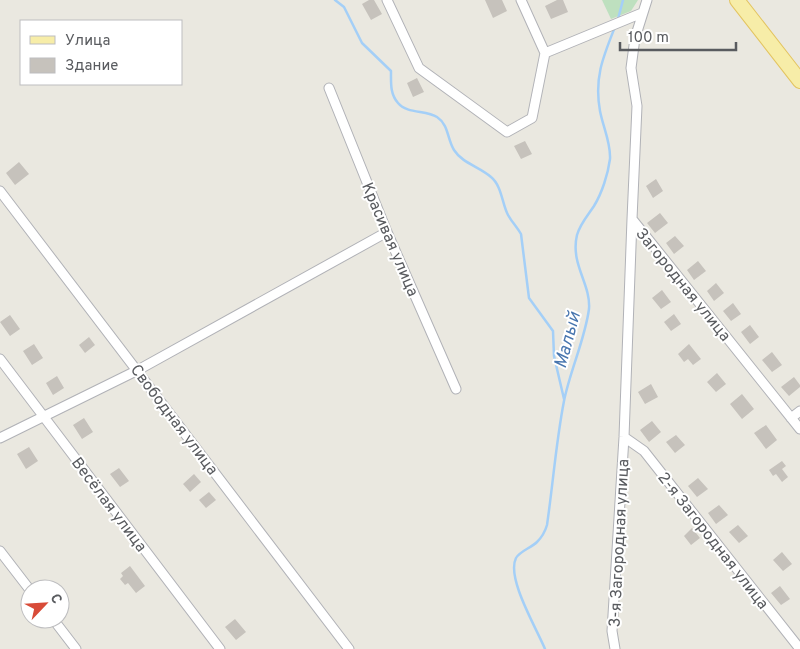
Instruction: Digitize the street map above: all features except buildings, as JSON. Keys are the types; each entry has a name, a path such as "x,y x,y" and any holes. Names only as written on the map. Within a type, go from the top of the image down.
{"main road":[{"path":"737,0 800,81"}],"street":[{"path":"387,0 419,68 507,132 532,118 545,53 521,0"},
{"name":"Загородная улица","path":"647,0 635,38 631,68 637,106 632,219 800,429"},
{"path":"545,53 642,13"},
{"name":"Красивая улица","path":"329,88 387,232 456,389"},
{"name":"Свободная улица","path":"0,191 350,649"},
{"name":"3-я Загородная улица","path":"615,649 612,631 624,437 632,219"},
{"path":"0,438 138,370 387,232"},
{"name":"Весёлая улица","path":"0,359 220,649"},
{"path":"791,418 800,410"},
{"name":"2-я Загородная улица","path":"624,437 644,451 800,649"},
{"path":"0,551 22,579"},
{"path":"60,629 76,649"}],"green space":[{"path":"602,0 638,0 631,11 611,19"}],"waterway":[{"path":"335,0 344,7 362,43 391,71 392,92 395,100 406,109 428,113 441,120 457,154 495,181 500,190 506,211 521,234 529,298 553,331 554,356 564,399"},
{"name":"Малый","path":"618,19 623,0"},
{"name":"Малый","path":"545,649 524,604 515,578 514,567 516,558 537,542 547,525 564,401 587,320 589,300 578,265 576,245 578,231 600,195 609,165 609,147 600,111 598,88 603,58 615,27"}]}
